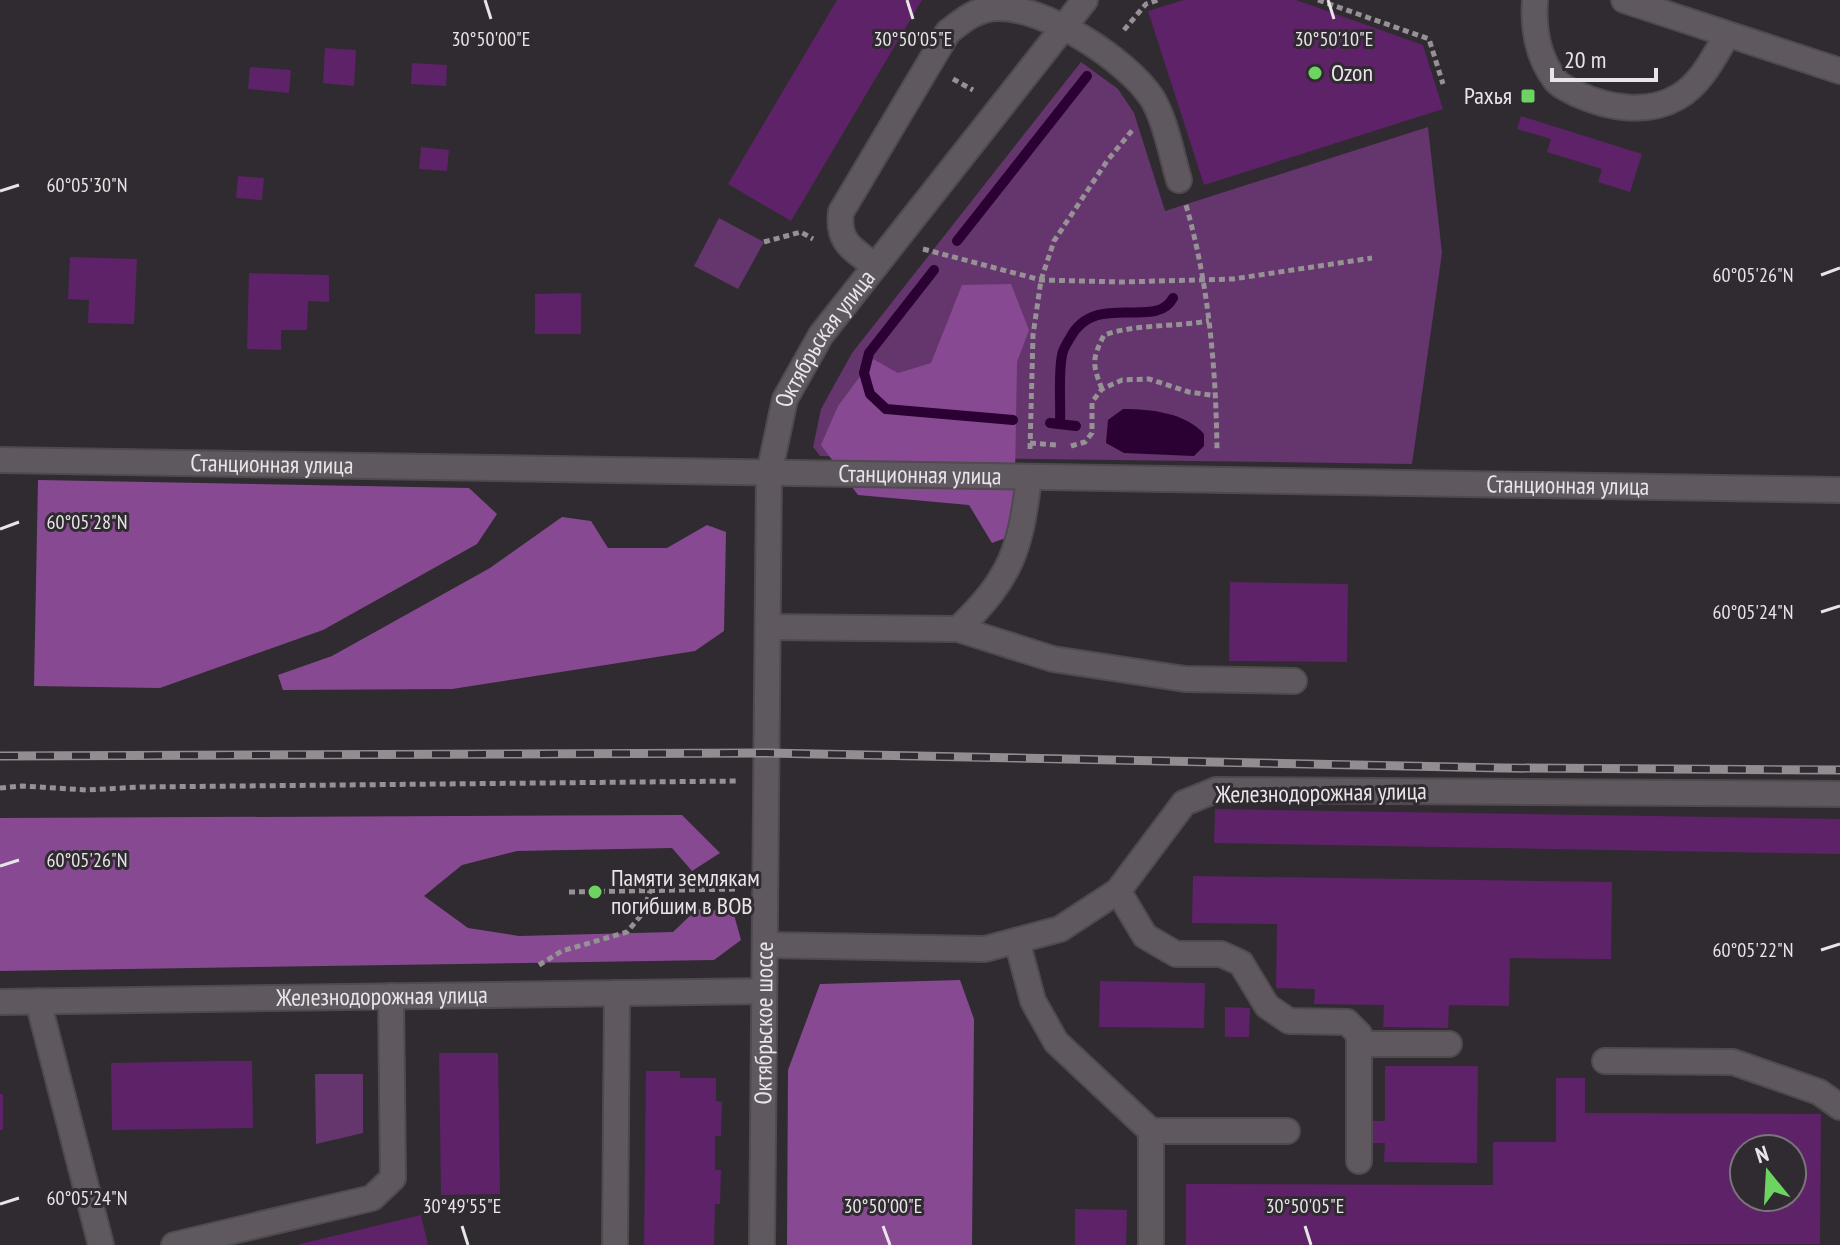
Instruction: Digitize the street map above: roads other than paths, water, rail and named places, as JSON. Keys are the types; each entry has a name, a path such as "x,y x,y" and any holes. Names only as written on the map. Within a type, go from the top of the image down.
{"street":[{"name":"Октябрьская улица","path":"767,753 769,474 785,399 821,335 1085,0"},
{"path":"1535,0 1533,21 1542,56 1558,84 1601,105 1648,108 1679,97 1706,71 1727,35"},
{"path":"1624,0 1666,7 1727,35 1840,71"},
{"path":"875,266 846,243 839,229 841,212 948,32 970,14 998,8 1035,14 1106,53 1137,77 1155,102 1179,180"},
{"name":"Станционная улица","path":"0,460 1840,490"},
{"path":"958,629 987,601 1009,566 1022,533 1029,478"},
{"path":"768,627 958,629 1053,659 1185,679 1294,681"},
{"name":"Октябрьское шоссе","path":"762,1245 767,753"},
{"name":"Железнодорожная улица","path":"765,945 985,949 1060,929 1118,891 1184,803 1216,790 1840,794"},
{"path":"1118,891 1145,936 1176,954 1221,954 1241,963 1267,1006 1289,1021 1347,1022 1359,1034 1359,1161"},
{"path":"1017,941 1033,1001 1056,1042 1151,1131 1287,1131"},
{"name":"Железнодорожная улица","path":"0,1002 764,991"},
{"path":"615,1245 617,993"},
{"path":"174,1245 372,1198 393,1178 391,996"},
{"path":"38,1001 101,1245"},
{"path":"1359,1044 1449,1044"},
{"path":"1605,1061 1733,1062 1819,1092 1840,1107"},
{"path":"1151,1131 1151,1245"}],"waterway":[{"path":"957,241 1087,76"},
{"path":"934,270 869,353 864,373 870,394 886,409 1013,420"},
{"path":"1060,424 1062,355 1081,324 1094,316 1109,313 1153,311 1165,307 1173,298"},
{"path":"1050,423 1076,426"}],"railway":[{"path":"0,756 767,753 1504,768 1840,770"}],"place":[{"name":"Ozon","path":"1315,73"},
{"name":"Рахья","path":"1528,96"},
{"name":"Памяти землякам погибшим в ВОВ","path":"595,892"}]}
